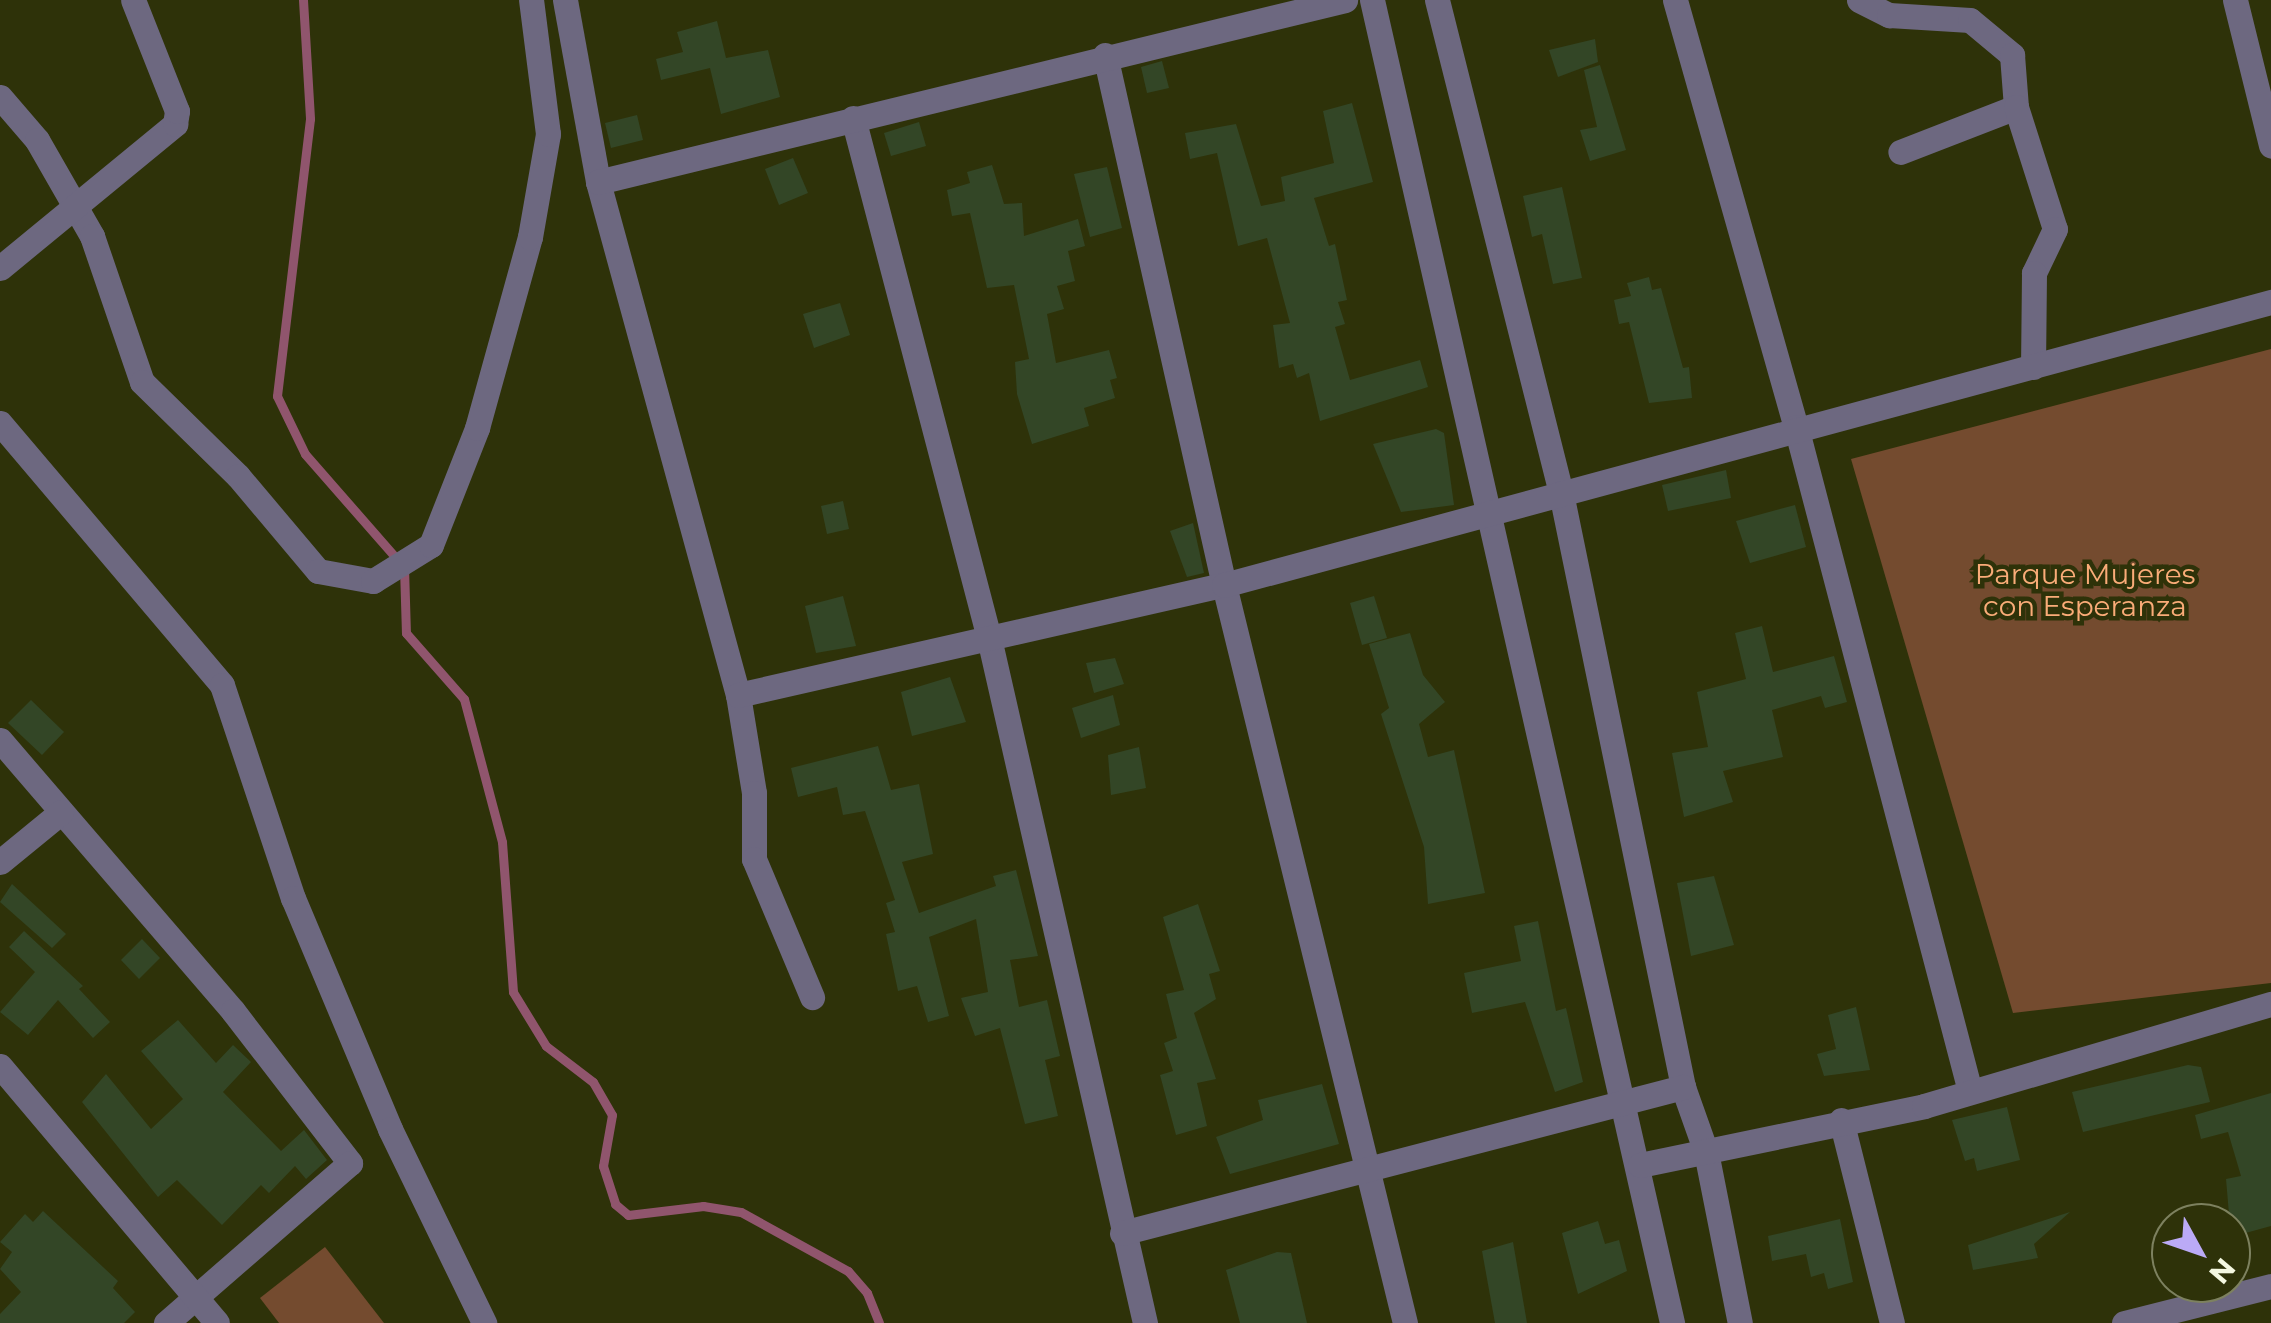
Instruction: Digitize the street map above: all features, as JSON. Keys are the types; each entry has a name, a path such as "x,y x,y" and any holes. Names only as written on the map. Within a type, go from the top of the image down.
{"street":[{"path":"0,268 175,124 177,111 133,0"},
{"path":"0,97 37,140 75,206 117,302 142,382 238,476 318,571 372,581 431,545 477,428 530,237 548,134 531,0"},
{"path":"565,0 598,182 738,695 754,793 754,859 812,997"},
{"path":"598,182 1105,55 1345,0"},
{"path":"1372,0 1493,511 1672,1323"},
{"path":"1437,0 1562,492 1682,1087 1706,1152 1740,1323"},
{"path":"1675,0 1796,427 1970,1090"},
{"path":"1860,0 1889,15 1970,20 2012,55 2016,107 2055,228 2034,273 2032,366"},
{"path":"2235,0 2271,146"},
{"path":"1105,55 1224,584 1370,1167 1405,1323"},
{"path":"1900,152 2016,107"},
{"path":"853,118 989,638 1145,1323"},
{"path":"738,695 1224,584 2271,302"},
{"path":"0,423 222,684 293,898 390,1130 484,1323"},
{"path":"0,740 233,1011 350,1163 166,1323"},
{"path":"0,862 61,812"},
{"path":"1640,1165 1970,1090 2271,1004"},
{"path":"0,1066 216,1323"},
{"path":"1122,1233 1682,1087"},
{"path":"1841,1120 1892,1323"},
{"path":"2124,1323 2271,1286"}],"green space":[{"name":"Parque Mujeres con Esperanza","path":"2271,349 2271,983 2013,1013 1851,459"},
{"path":"325,1247 384,1323 279,1323 260,1298"}],"building":[{"path":"717,21 726,58 768,50 780,97 721,114 710,68 661,80 656,59 683,52 677,32"},
{"path":"1595,39 1598,62 1558,77 1549,50"},
{"path":"1162,61 1169,88 1147,93 1141,67"},
{"path":"1600,65 1626,150 1590,161 1580,130 1597,127 1584,70"},
{"path":"1352,103 1373,182 1314,198 1329,246 1335,244 1347,300 1338,302 1345,324 1335,327 1350,380 1420,360 1428,387 1320,421 1309,373 1297,378 1293,364 1279,368 1273,325 1290,323 1267,238 1238,246 1217,153 1190,159 1185,133 1236,124 1261,206 1285,201 1281,177 1334,163 1323,111"},
{"path":"637,115 643,140 611,148 605,123"},
{"path":"919,122 926,146 891,156 884,133"},
{"path":"793,158 808,193 779,205 765,169"},
{"path":"992,165 1004,204 1022,203 1024,236 1078,219 1085,246 1068,251 1075,281 1057,286 1064,309 1047,314 1056,363 1109,350 1117,378 1110,380 1115,398 1084,408 1089,426 1032,444 1017,394 1015,362 1029,359 1014,285 987,288 970,213 952,216 947,190 970,183 967,172"},
{"path":"1107,167 1122,228 1090,237 1074,174"},
{"path":"1562,187 1582,278 1553,284 1542,234 1532,237 1523,196"},
{"path":"1649,277 1652,290 1661,288 1683,368 1689,367 1692,398 1649,403 1629,322 1619,324 1614,300 1631,296 1627,283"},
{"path":"840,303 850,335 814,348 803,314"},
{"path":"1436,429 1444,433 1454,505 1401,512 1373,444"},
{"path":"1726,470 1731,498 1668,511 1662,485"},
{"path":"843,501 849,529 827,534 821,506"},
{"path":"1795,505 1806,547 1750,563 1736,521"},
{"path":"1193,523 1204,573 1187,577 1170,531"},
{"path":"843,596 856,646 816,653 805,606"},
{"path":"1374,596 1387,638 1362,645 1350,603"},
{"path":"1762,626 1773,672 1834,656 1847,702 1825,708 1821,696 1772,710 1783,757 1723,771 1733,802 1684,817 1672,753 1708,747 1697,692 1746,679 1735,633"},
{"path":"1410,633 1423,675 1445,702 1419,724 1428,757 1454,750 1485,893 1428,904 1424,847 1381,714 1389,708 1369,644"},
{"path":"1115,658 1124,684 1094,693 1086,663"},
{"path":"950,677 966,722 912,736 901,692"},
{"path":"1113,695 1120,725 1081,738 1072,708"},
{"path":"31,700 64,732 42,755 8,723"},
{"path":"878,746 891,790 919,784 933,854 902,862 919,913 996,886 993,876 1016,870 1038,956 1010,960 1019,1007 1047,1000 1060,1056 1045,1060 1058,1116 1025,1124 1000,1028 975,1036 961,998 988,992 976,919 929,937 949,1016 928,1022 917,986 898,991 886,934 895,932 886,903 895,900 865,811 843,815 837,787 798,797 791,768"},
{"path":"1139,747 1146,788 1111,795 1108,755"},
{"path":"1714,876 1734,945 1691,956 1677,883"},
{"path":"12,884 66,934 52,948 0,902"},
{"path":"1198,904 1220,971 1209,974 1216,999 1194,1013 1216,1079 1197,1083 1207,1126 1176,1135 1160,1075 1173,1071 1164,1043 1177,1038 1166,994 1184,990 1163,917"},
{"path":"1538,921 1556,1011 1566,1008 1583,1082 1555,1092 1525,1002 1472,1013 1464,973 1521,961 1514,926"},
{"path":"24,931 83,986 79,989 110,1022 93,1038 58,1000 28,1035 0,1012 35,972 9,947"},
{"path":"142,939 160,958 139,979 121,960"},
{"path":"1856,1007 1870,1070 1824,1076 1817,1054 1836,1049 1828,1015"},
{"path":"178,1020 216,1063 233,1045 251,1062 223,1092 281,1151 304,1130 327,1160 306,1179 295,1166 269,1193 261,1185 222,1225 177,1180 158,1197 82,1102 106,1074 151,1129 183,1099 141,1051"},
{"path":"2188,1065 2201,1067 2210,1102 2083,1132 2072,1092"},
{"path":"1322,1084 1339,1144 1230,1174 1216,1137 1263,1120 1258,1100"},
{"path":"2271,1093 2271,1226 2251,1232 2251,1203 2228,1203 2226,1179 2241,1176 2228,1132 2201,1139 2195,1115"},
{"path":"2007,1107 2020,1160 1977,1171 1974,1158 1965,1161 1952,1120"},
{"path":"43,1211 118,1281 113,1288 135,1312 124,1323 0,1323 0,1314 21,1292 0,1269 12,1252 0,1242 25,1214 33,1222"},
{"path":"2070,1212 2034,1244 2038,1258 1973,1270 1968,1245"},
{"path":"1840,1219 1853,1282 1828,1289 1824,1273 1811,1277 1806,1254 1772,1261 1768,1236"},
{"path":"1598,1221 1605,1244 1619,1240 1627,1271 1578,1294 1562,1233"},
{"path":"1513,1242 1527,1323 1495,1323 1482,1251"},
{"path":"1277,1252 1291,1253 1307,1323 1240,1323 1226,1270"}],"waterway":[{"path":"303,0 310,119 277,396 305,454 404,567 406,633 464,699 502,842 513,992 546,1046 593,1082 612,1115 603,1166 615,1204 628,1215 703,1206 741,1212 848,1271 867,1293 879,1323"}]}
